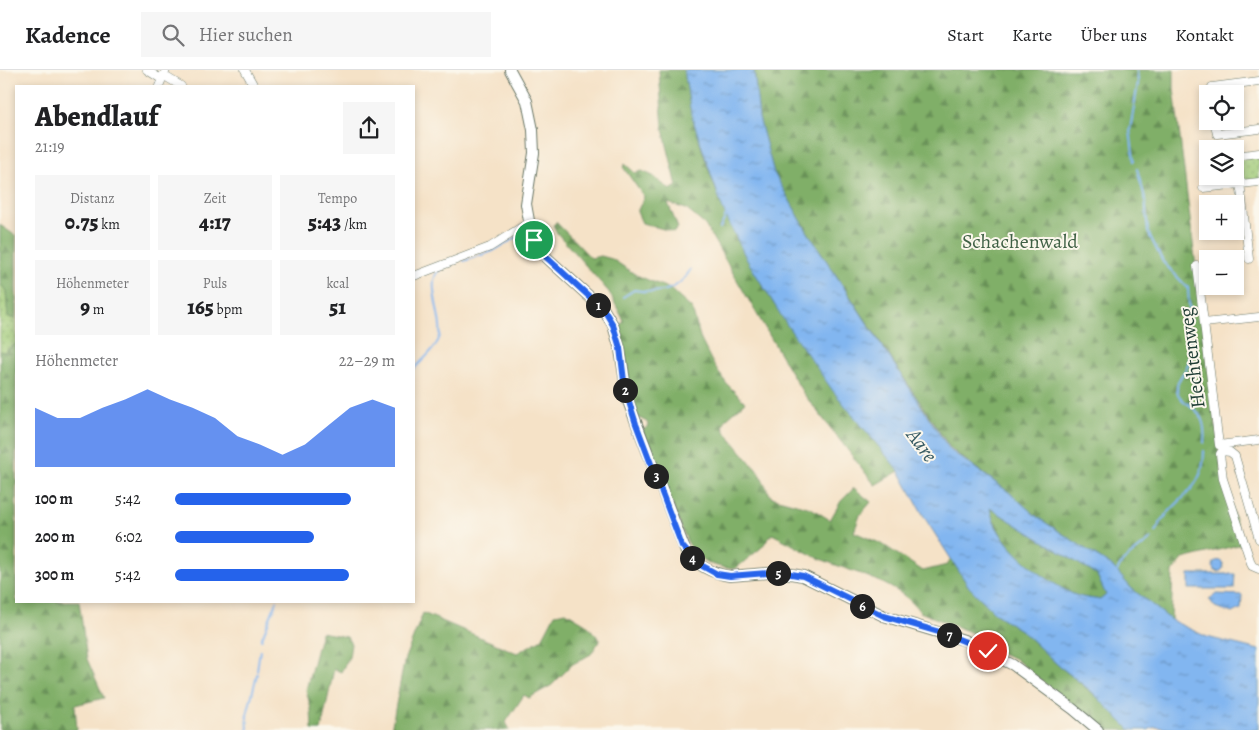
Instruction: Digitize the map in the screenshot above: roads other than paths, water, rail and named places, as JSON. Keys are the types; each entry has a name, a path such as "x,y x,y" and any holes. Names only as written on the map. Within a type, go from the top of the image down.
{"main road":[{"path":"510,70 527,101 534,130 534,153 526,204 528,223 534,240 546,257 604,310 613,325 620,348 625,389 636,424 682,546 697,563 717,574 730,576 780,572 803,576 884,616 964,640 1013,665 1098,730"}],"street":[{"path":"147,70 179,85"},
{"path":"245,70 253,85"},
{"path":"1228,85 1259,81"},
{"path":"1216,130 1217,134 1259,129"},
{"path":"1244,155 1259,153"},
{"path":"1244,184 1259,182"},
{"path":"1203,188 1231,185"},
{"path":"1240,185 1249,260"},
{"path":"415,276 490,248 528,223"},
{"name":"Hechtenweg","path":"1197,266 1218,445 1259,440"},
{"path":"1204,323 1259,317"},
{"path":"1259,539 1235,456 1230,452 1222,451 1220,454 1223,479 1252,566 1259,569"}],"water":[{"name":"Aare","path":"684,70 754,70 759,118 774,173 807,231 950,450 1010,493 1037,517 1113,567 1131,588 1171,620 1207,637 1259,650 1259,730 1180,730 1155,727 1148,730 1130,730 1091,691 1058,665 1022,631 996,614 969,587 926,520 899,471 833,391 787,325 747,260 723,210 691,114","holes":["990,508 1097,575 1106,595 1100,600 1073,594 1049,580 1022,558 1000,534 993,521"]},
{"path":"1218,560 1224,566 1218,572 1212,566"},
{"path":"1189,574 1235,574 1234,589 1189,589"},
{"path":"1217,594 1242,595 1241,609 1232,613 1215,607 1209,599"}],"waterway":[{"path":"1134,161 1130,130 1138,83 1137,70"},
{"path":"1137,169 1145,198 1148,232 1163,262 1188,288 1190,321"},
{"path":"720,228 727,214"},
{"path":"464,261 493,251 524,233"},
{"path":"623,297 634,290 651,292 666,290 680,283 691,269"},
{"path":"415,368 432,350 440,336 434,291 434,282 440,270"},
{"path":"1190,329 1189,361 1178,382 1177,390 1180,398 1198,412 1202,419 1204,443"},
{"path":"1155,532 1162,520 1199,477 1203,466 1204,451"},
{"path":"1116,573 1123,561 1151,539"},
{"path":"261,640 276,603"},
{"path":"257,670 260,650"},
{"path":"248,730 247,715 257,674"}],"park label":[{"name":"Schachenwald","path":"1020,241"}]}
